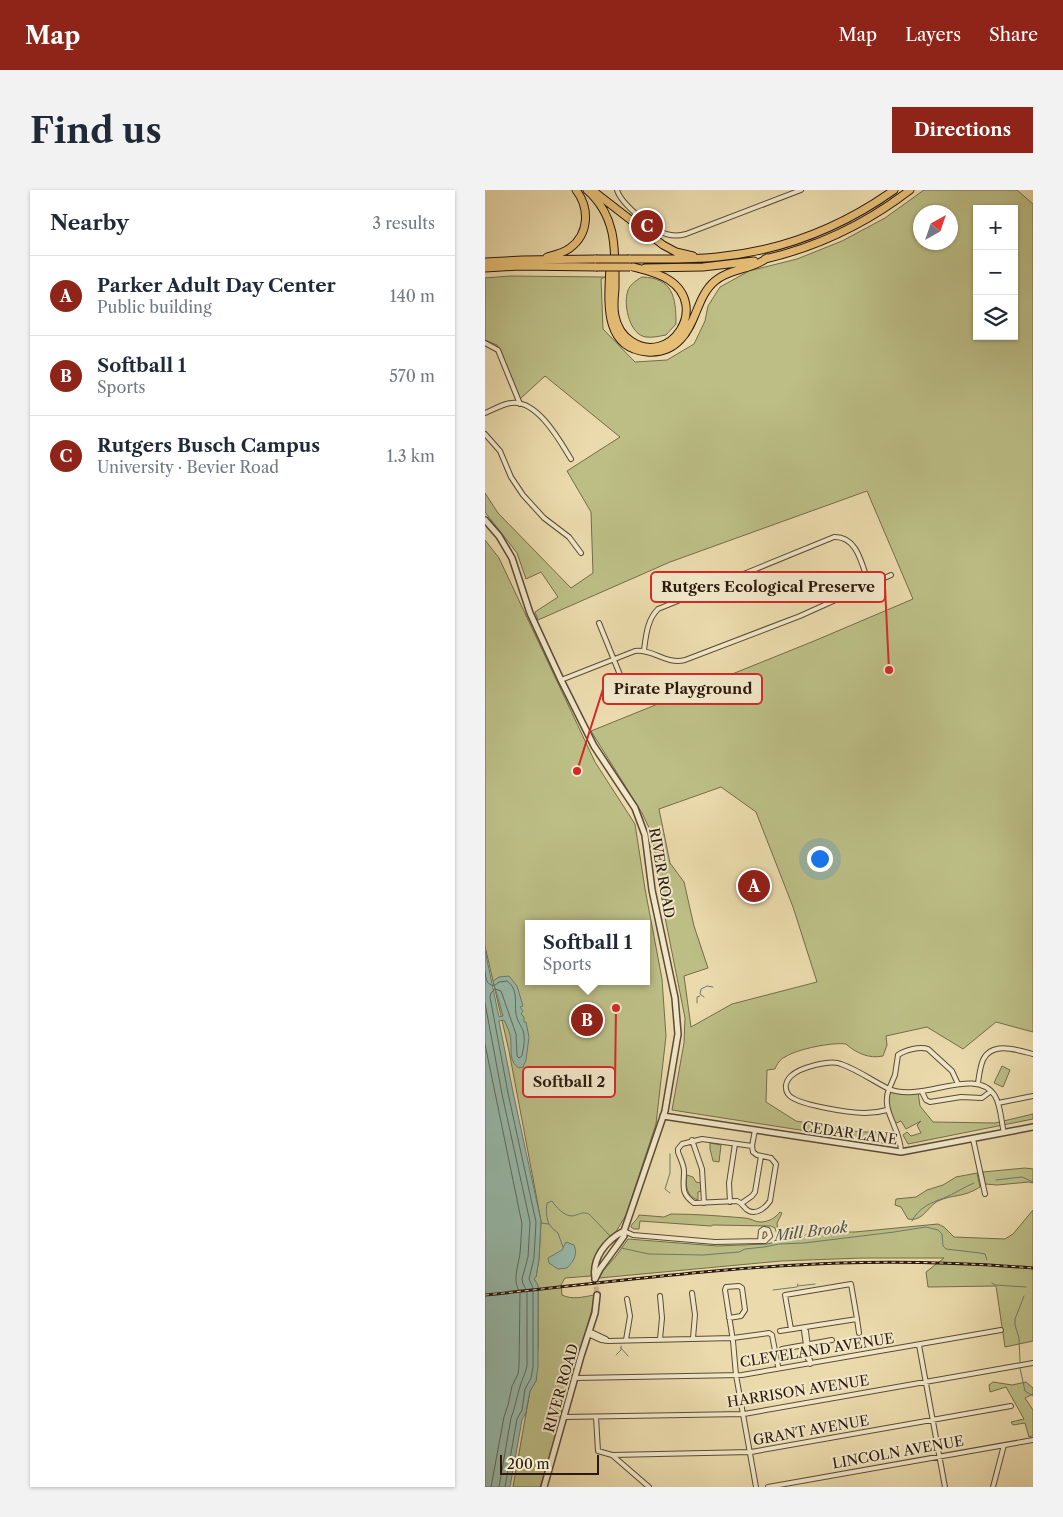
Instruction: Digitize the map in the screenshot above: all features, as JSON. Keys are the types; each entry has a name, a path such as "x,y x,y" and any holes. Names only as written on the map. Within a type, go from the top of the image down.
{"highway":[{"path":"539,260 566,251 574,245 581,235 586,213 583,200 576,190"},
{"path":"587,190 603,209 614,238 614,312 618,326 626,337 638,345 654,347 665,344 678,334 684,324 687,309 683,296 678,288 669,280 631,265"},
{"path":"591,190 669,248 706,258"},
{"path":"631,265 747,253 799,239 853,216 894,190"},
{"path":"485,262 539,260 703,267 733,265 767,258 808,246 876,214 910,190"},
{"path":"611,230 610,320 621,340 643,352 665,350 679,340 688,329 705,293 718,278 762,262 767,258"},
{"path":"485,268 596,263"}],"street":[{"path":"617,190 621,201 629,208 660,231 677,236 801,190"},
{"path":"485,343 497,350 520,404"},
{"path":"485,413 508,404 520,404 532,410 557,435 571,459"},
{"path":"485,434 500,451 511,477 523,495 544,518 569,537 581,553"},
{"name":"RIVER ROAD","path":"485,520 507,547 530,613 561,680 594,746 635,808 645,835 652,890 671,976 678,1024 674,1065 663,1116 624,1231 624,1236 595,1279 594,1267 598,1257 608,1244 624,1231"},
{"path":"644,650 649,622 658,609 834,537 845,538 854,546 869,584"},
{"path":"561,680 626,653 644,650 669,661 685,660 800,616 891,575"},
{"path":"599,623 629,697"},
{"path":"901,1152 900,1138 887,1110 886,1100 895,1075 898,1055 924,1047 929,1049 952,1071 958,1084"},
{"path":"978,1083 983,1060 992,1051 1005,1048 1033,1054"},
{"path":"887,1110 862,1113 811,1105 791,1097 787,1092 786,1085 790,1077 802,1069 837,1062 889,1089 904,1093 922,1092 972,1082 978,1083 991,1091 997,1103 1004,1133"},
{"path":"922,1092 926,1100 930,1102 961,1097 982,1098 991,1091"},
{"path":"997,1103 1033,1096"},
{"name":"CEDAR LANE","path":"663,1116 901,1152 1033,1127"},
{"path":"752,1146 702,1138 682,1144 678,1149 684,1169 682,1183 689,1200 694,1203 737,1201 742,1203 747,1210 755,1212 767,1206 770,1201 775,1162 771,1158 755,1154 752,1146 755,1130"},
{"path":"973,1139 985,1194"},
{"path":"692,1140 702,1169 704,1203"},
{"path":"730,1202 729,1183 735,1144"},
{"path":"742,1203 752,1197 755,1192 761,1156"},
{"path":"624,1231 633,1235 715,1242 760,1241"},
{"path":"791,1329 785,1295 851,1284 859,1333"},
{"path":"729,1318 741,1316 745,1310 743,1292 739,1286 726,1287 725,1290 737,1375 757,1487"},
{"path":"692,1292 695,1315 693,1338"},
{"name":"RIVER ROAD","path":"546,1486 595,1312 597,1295"},
{"path":"660,1296 662,1318 660,1339"},
{"path":"626,1340 630,1316 627,1299"},
{"path":"780,1332 857,1319"},
{"path":"804,1329 806,1331 810,1362"},
{"name":"CLEVELAND AVENUE","path":"575,1378 737,1375 1001,1330"},
{"path":"589,1333 601,1340 733,1338 771,1333 778,1366"},
{"path":"782,1349 832,1340"},
{"path":"919,1345 945,1487"},
{"name":"HARRISON AVENUE","path":"564,1417 744,1414 1033,1362"},
{"name":"GRANT AVENUE","path":"613,1455 751,1452 1011,1406"},
{"path":"596,1416 598,1451 613,1455 649,1487"},
{"path":"1033,1440 1033,1446"},
{"name":"LINCOLN AVENUE","path":"768,1487 1033,1440"},
{"path":"993,1487 1004,1445"}],"green space":[{"path":"924,190 1017,190 1033,204 1033,1032 996,1022 963,1049 927,1027 886,1036 887,1045 883,1056 868,1056 858,1053 846,1044 832,1044 790,1054 780,1060 775,1069 767,1070 766,1102 796,1121 860,1132 893,1132 896,1145 672,1110 684,1043 685,1018 662,902 652,834 642,813 591,731 913,599 867,491 670,562 538,620 535,612 558,597 541,572 526,579 517,553 485,512 485,493 498,513 571,588 593,573 591,512 567,471 620,437 545,376 520,399 497,345 485,340 485,278 510,276 605,277 601,279 603,329 635,362 667,360 694,344 705,321 708,306 720,287 749,271 797,259 842,241 885,218","holes":["721,787 756,812 793,907 817,982 732,1004 691,1027 684,976 708,968 694,926 684,882 670,863 659,809"]},
{"path":"642,277 660,281 671,291 675,305 676,324 666,335 646,337 640,335 629,320 626,306 628,291 632,284"},
{"path":"485,540 499,558 595,762 635,824 662,979 666,1036 656,1124 626,1215 614,1235 598,1252 594,1260 591,1276 565,1278 561,1285 562,1295 574,1298 594,1295 594,1302 540,1487 513,1487 530,1391 536,1381 538,1286 534,1279 539,1259 541,1221 509,1051 485,946"},
{"path":"1002,1066 1010,1070 1003,1087 994,1083"},
{"path":"889,1089 918,1092 920,1106 933,1122 995,1123 1033,1114 1033,1119 908,1144 903,1135 907,1132 911,1136 921,1133 917,1125 921,1121 906,1129 901,1121 894,1124 887,1110"},
{"path":"710,1143 721,1145 719,1162 713,1161"},
{"path":"1033,1169 1033,1183 985,1184 983,1172"},
{"path":"977,1173 980,1187 968,1193 938,1201 917,1218 908,1219 901,1207 895,1205 896,1199 916,1197 956,1177"},
{"path":"687,1175 693,1177 696,1182 701,1183 702,1191 698,1192 698,1200 689,1194 686,1183"},
{"path":"1033,1210 1033,1341 1005,1347 996,1286 928,1287 926,1272 944,1258 862,1258 781,1261 599,1278 628,1239 717,1246 767,1244 775,1242 777,1234 775,1228 771,1226 711,1226 640,1221 639,1229 634,1229 631,1227 639,1215 664,1217 671,1214 708,1215 747,1218 760,1222 771,1219 780,1212 782,1213 777,1223 778,1234 795,1238 816,1232 855,1232 938,1224 954,1237 1005,1239 1013,1234"},
{"path":"993,1382 1012,1385 1026,1382 1033,1388 1033,1394 1025,1398 1033,1410 1033,1436 1029,1437 1025,1423 1013,1425 1011,1422 1024,1419 1006,1387 990,1392 989,1385"}],"water":[{"path":"485,950 499,1017 503,1016 493,981 499,977 509,976 517,986 523,1006 520,1007 523,1011 521,1014 524,1017 524,1022 526,1022 529,1037 526,1060 523,1067 519,1068 515,1065 511,1053 509,1031 504,1020 499,1021 541,1221 539,1259 534,1279 538,1285 538,1367 536,1381 530,1391 526,1412 522,1420 510,1487 485,1487"},
{"path":"566,1242 574,1245 575,1257 567,1268 558,1269 549,1263 548,1258 562,1250"}],"waterway":[{"path":"704,997 700,994 701,989 707,986 713,987"},
{"path":"697,1003 697,997 700,996"},
{"path":"670,1154 670,1173 665,1189 670,1193"},
{"path":"996,1180 1022,1177 1033,1182"},
{"path":"912,1221 918,1212 926,1206 974,1183"},
{"name":"Mill Brook","path":"549,1224 546,1214 547,1203 552,1201 561,1211 569,1216 582,1213 589,1214 611,1237"},
{"path":"541,1223 549,1224 558,1233 563,1247"},
{"name":"Mill Brook","path":"621,1248 649,1254 703,1255 739,1252 745,1249 779,1244 804,1243 926,1227 938,1230 942,1234 943,1246 946,1249 985,1254 987,1260"},
{"name":"Mill Brook","path":"992,1283 995,1285 1026,1287"},
{"path":"773,1290 797,1287 798,1284"},
{"path":"798,1286 815,1284"},
{"name":"Mill Brook","path":"1020,1362 1019,1338 1015,1319 1024,1296"},
{"path":"616,1355 621,1350 621,1346"},
{"path":"621,1348 628,1356"},
{"name":"Mill Brook","path":"1020,1368 1025,1391 1033,1396"}],"tunnel":[{"path":"595,1279 597,1295"}],"railway":[{"path":"485,1295 662,1276 795,1265 912,1262 1033,1268"}],"place":[{"name":"Rutgers Busch Campus","path":"647,226"},
{"name":"Rutgers Ecological Preserve","path":"889,670"},
{"name":"Pirate Playground","path":"577,771"},
{"name":"Parker Adult Day Center","path":"754,886"},
{"name":"Softball 2","path":"616,1008"},
{"name":"Softball 1","path":"587,1020"}]}
